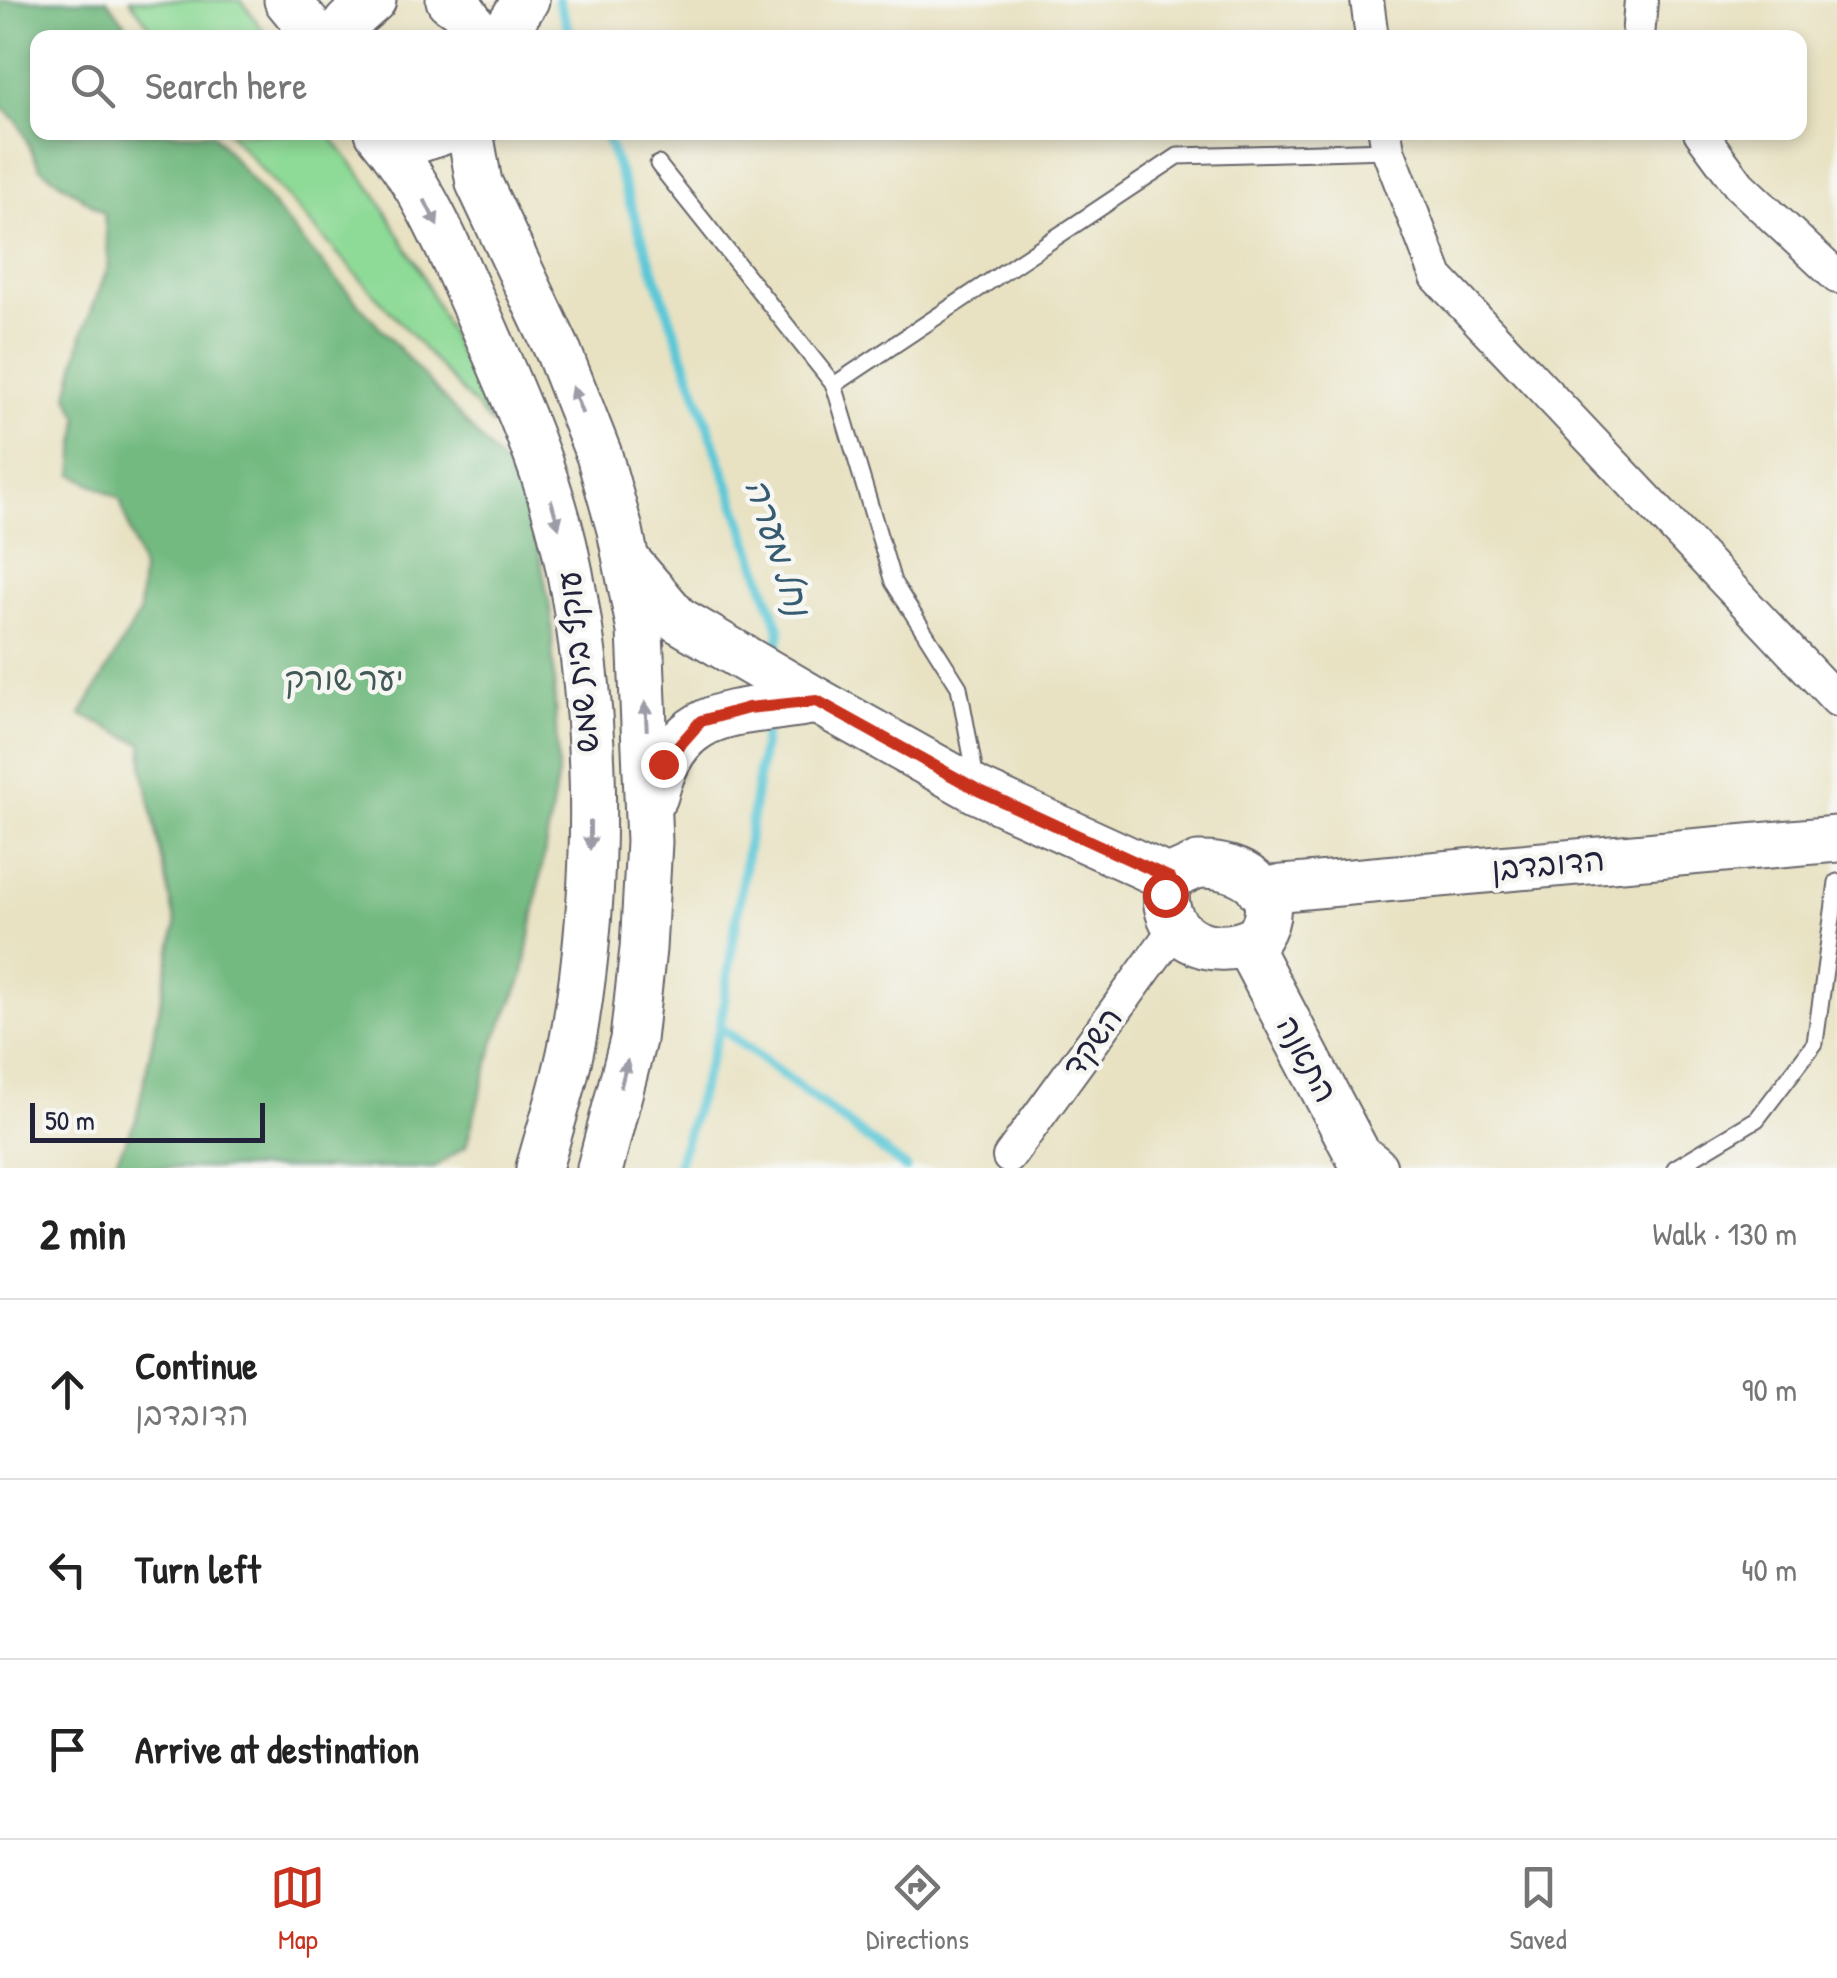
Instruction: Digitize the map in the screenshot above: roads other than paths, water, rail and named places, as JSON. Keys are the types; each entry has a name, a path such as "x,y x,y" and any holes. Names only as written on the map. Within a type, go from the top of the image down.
{"main road":[{"path":"286,0 311,30"},
{"path":"344,30 373,0"},
{"path":"449,0 462,9 476,30"},
{"path":"506,30 526,0"},
{"name":"עוקף בית שמש","path":"385,140 426,202 505,376 543,474 563,544 582,639 591,841 585,944 575,1030 539,1168"},
{"name":"עוקף בית שמש","path":"471,140 478,182 559,354 598,455 626,559 640,631 649,818 633,1040 600,1168"},
{"path":"626,559 677,619 978,790 1170,878 1198,865 1232,866 1248,875 1260,890 1267,911 1266,925 1247,944 1224,951 1195,945 1176,927 1166,906 1170,878"},
{"path":"649,818 663,764 701,721 748,708 817,701"},
{"name":"הדובדבן","path":"1260,890 1837,839"},
{"name":"התאנה","path":"1247,944 1358,1155 1374,1168"}],"street":[{"path":"1367,0 1371,30"},
{"path":"1639,30 1641,0"},
{"path":"1706,140 1739,185 1837,277"},
{"path":"1386,141 1437,276 1837,700"},
{"name":"השקד","path":"1009,1157 1176,927"}],"lane":[{"path":"834,385 1178,156 1386,141"},
{"path":"658,164 834,385 893,582 959,687 978,790"},
{"path":"1675,1168 1757,1119 1815,1043 1837,882"}],"waterway":[{"name":"נחל מערה","path":"558,0 569,30"},
{"name":"נחל מערה","path":"608,140 780,631 775,662"},
{"name":"נחל מערה","path":"677,1168 720,1027 767,719"},
{"path":"720,1027 906,1168"}],"park label":[{"name":"יער שורק","path":"344,679"}]}
